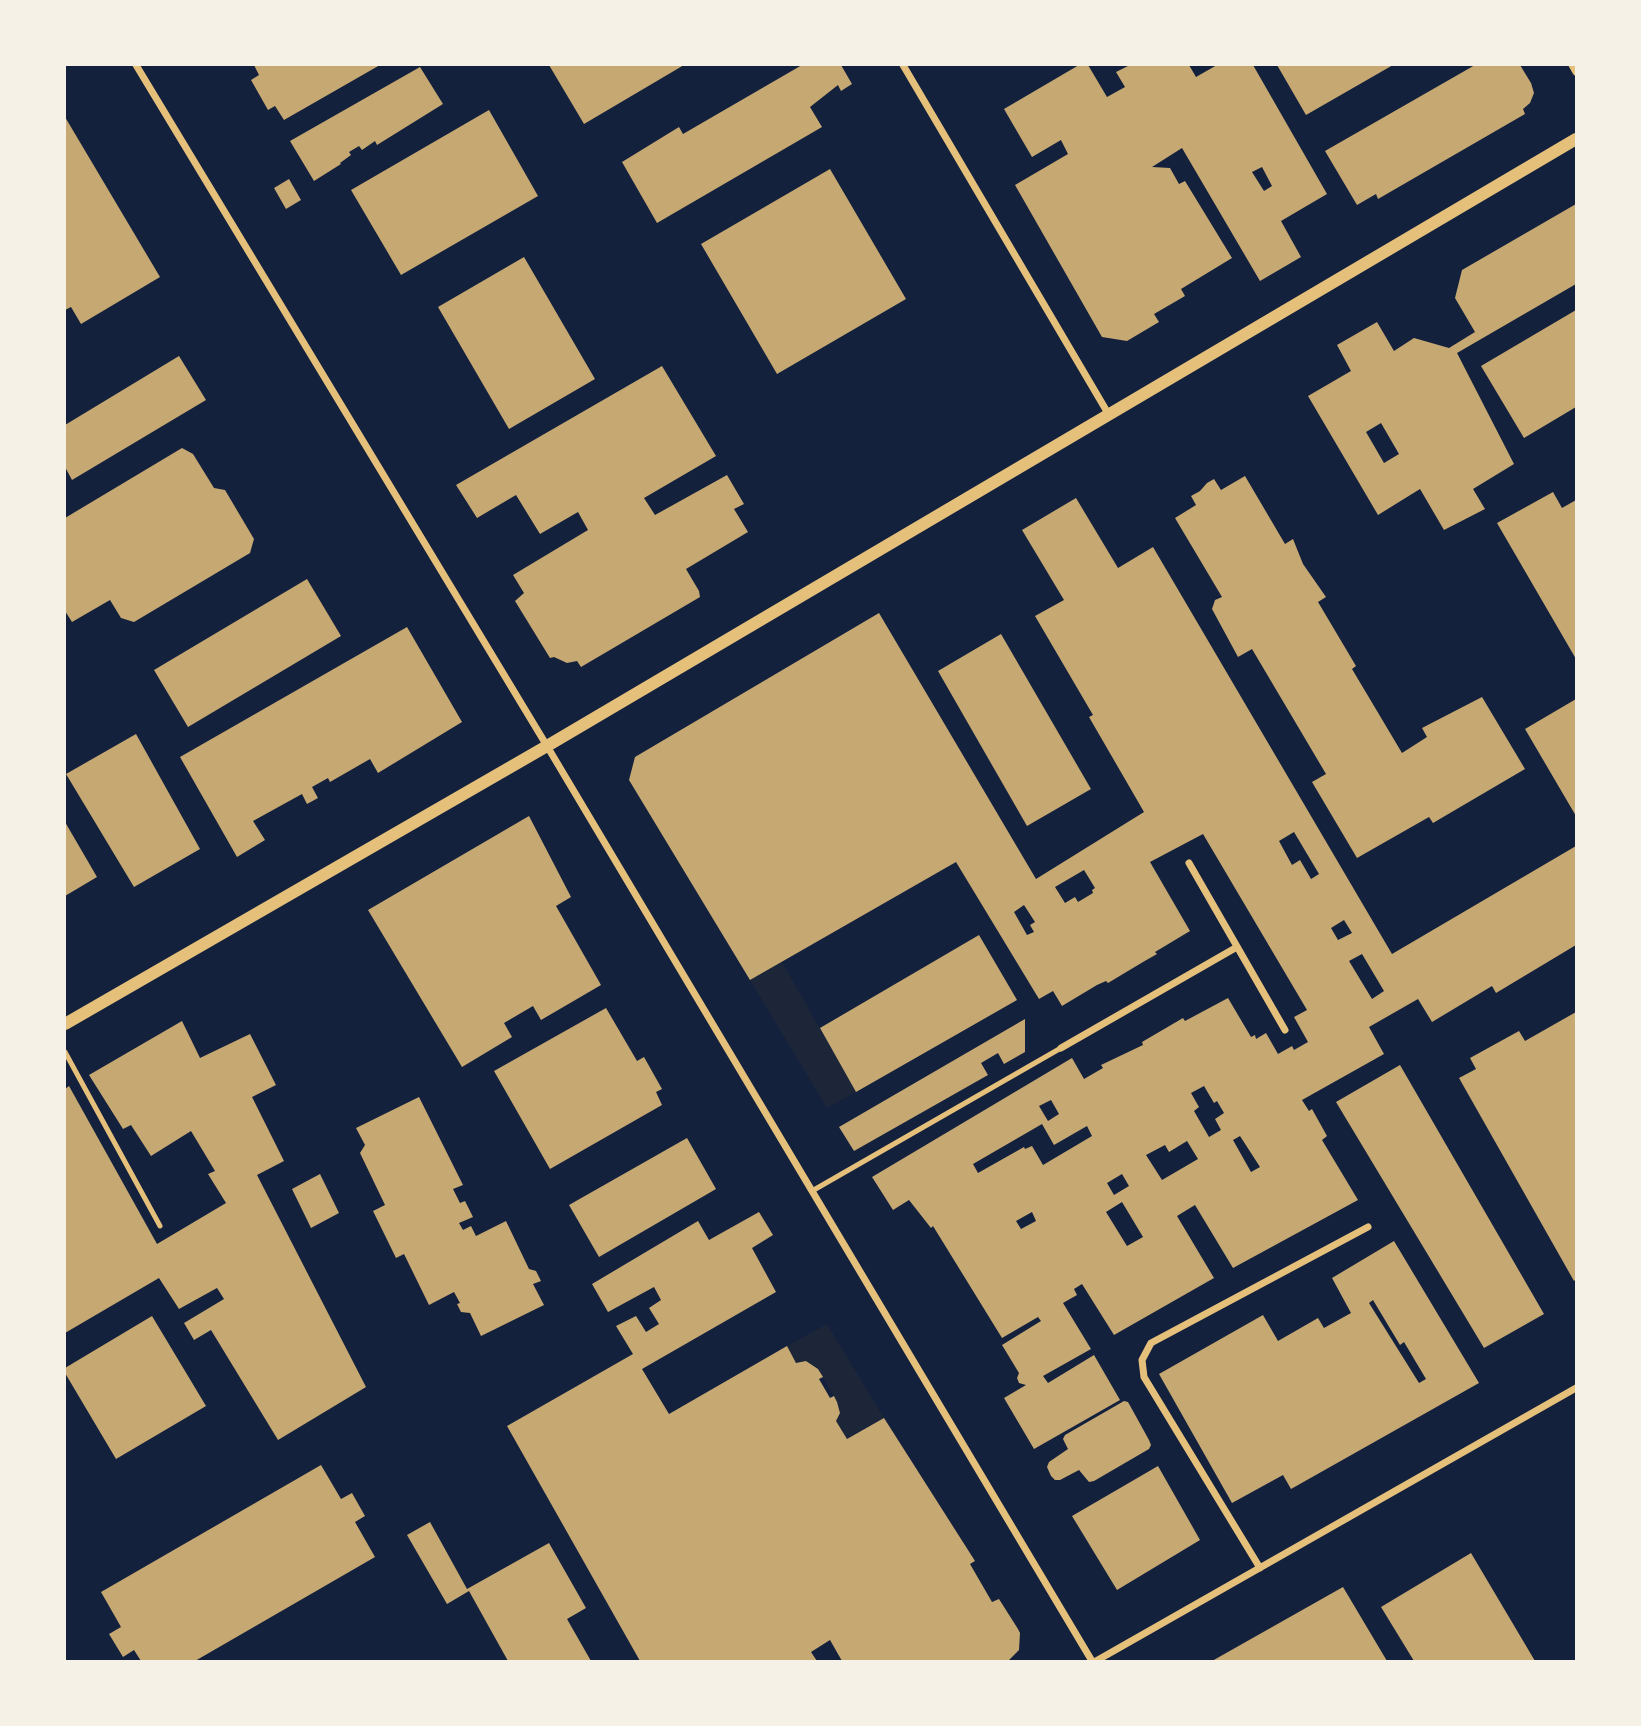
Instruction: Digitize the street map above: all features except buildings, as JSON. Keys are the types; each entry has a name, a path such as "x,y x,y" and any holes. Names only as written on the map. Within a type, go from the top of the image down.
{"street":[{"path":"136,65 1094,1661 1576,1388"},
{"path":"903,65 1109,415"},
{"path":"1572,65 1576,72"},
{"path":"65,1024 547,746 1576,139"},
{"path":"1189,863 1285,1030"},
{"path":"1061,1048 1237,947"},
{"path":"1260,1568 1144,1377 1142,1360 1151,1343 1368,1227"}],"lane":[{"path":"812,1191 1061,1048"},
{"path":"65,1052 160,1226"}],"shaded area":[{"path":"782,962 856,1092 827,1108 750,980"},
{"path":"827,1324 884,1418 847,1439 836,1421 840,1413 837,1402 818,1369 806,1361 796,1363 787,1346"}]}
